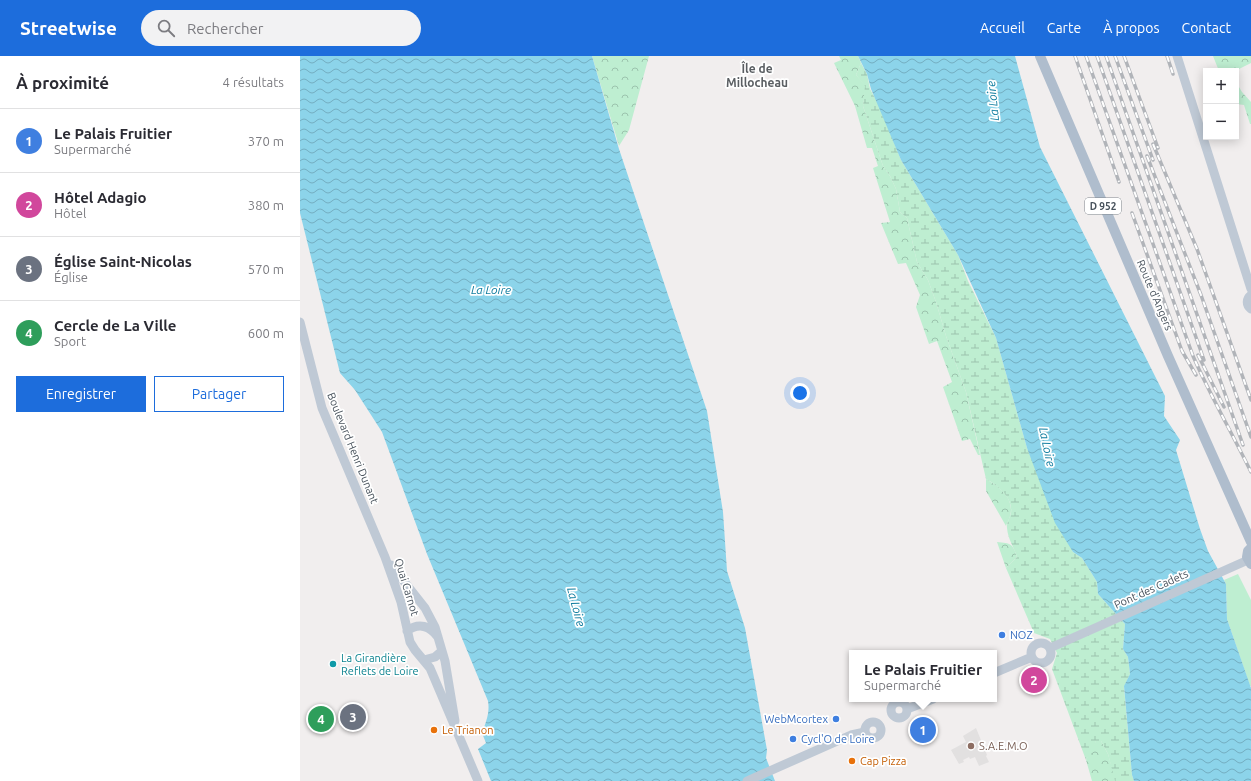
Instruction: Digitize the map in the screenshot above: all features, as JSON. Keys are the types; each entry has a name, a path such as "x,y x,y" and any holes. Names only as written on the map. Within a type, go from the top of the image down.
{"main road":[{"name":"Route d'Angers","path":"1040,56 1165,349 1251,542"},
{"path":"1177,56 1251,289"},
{"path":"1251,295 1247,301 1247,304 1251,309"},
{"name":"Boulevard Henri Dunant","path":"300,322 322,408 385,557"},
{"path":"1249,562 1247,554 1251,548"},
{"name":"Quai Carnot","path":"385,557 401,602 410,642 430,668 478,781"},
{"name":"Quai Carnot","path":"385,557 431,618 436,627 440,640 456,727"},
{"name":"Pont des Cadets","path":"1050,648 1237,564 1249,562"},
{"path":"407,631 416,626 423,627 432,630 440,640"},
{"path":"415,650 414,637 423,627"},
{"path":"1042,643 1048,645 1050,648 1051,654 1045,662 1036,662 1032,657 1030,651 1036,644 1042,643"},
{"path":"424,660 435,657 442,651"},
{"path":"997,672 1032,657"},
{"path":"748,781 851,735 865,732 866,727 870,723 875,723 879,726 893,715 901,717 906,714 907,709 925,702"}],"shaded area":[{"name":"S.A.E.M.O","path":"976,728 989,762 979,766 975,757 970,759 969,757 963,760 964,762 959,764 951,750 966,742 963,736"}],"green space":[{"path":"592,56 649,56 629,130 619,146"},
{"path":"839,56 858,56 861,63 856,75 866,86 863,106 883,166 896,189 900,212 907,218 917,262 928,280 936,302 946,336 966,392 980,455 978,455 970,439 962,441 943,387 952,382 937,341 929,344 916,307 920,295 906,263 898,264 881,223 890,222 873,168 878,166 872,148 867,148 855,106 834,63 841,60"},
{"path":"1213,56 1251,56 1251,63 1239,69 1218,68"},
{"path":"861,63 867,74 870,89 879,105 901,160 958,255 968,281 996,338 1027,448 1073,552 1082,558 1097,582 1098,594 1125,624 1123,649 1128,657 1130,674 1124,687 1132,775 1134,781 1115,781 1108,754 1101,741 1096,741 1091,757 1088,757 1086,760 1052,669 1057,653 1050,639 1034,633 1006,568 1017,557 1007,528 1011,513 1010,502 1000,489 986,479 966,392 928,280 917,262 907,218 900,212 896,189 883,166 863,106 865,86 856,75"},
{"path":"1239,87 1251,102 1251,124 1250,124 1244,105 1239,104"},
{"path":"986,479 999,488 1009,500 1011,512 1006,526 986,491"},
{"path":"997,542 1011,545 1016,553 1017,557 1006,568"},
{"path":"1238,574 1251,600 1251,686 1227,619 1226,584 1224,580"},
{"path":"1099,740 1108,754 1116,781 1092,781 1086,760 1096,741"}],"water":[{"name":"La Loire","path":"300,56 592,56 619,149 707,411 723,512 727,571 745,628 767,750 766,758 775,781 491,781 478,749 486,743 482,733 488,713 488,701 427,554 382,432 355,390 340,373 300,213"},
{"name":"La Loire","path":"858,56 1015,56 1040,147 1165,396 1164,416 1180,440 1176,450 1208,551 1226,584 1227,619 1251,688 1251,781 1134,781 1132,775 1124,686 1130,674 1128,657 1123,649 1125,624 1098,594 1097,582 1082,558 1073,552 1055,523 1027,448 996,338 958,255 901,160 871,89 867,74"}],"railway":[{"path":"1075,56 1119,182"},
{"path":"1086,56 1193,356 1251,472"},
{"path":"1097,56 1204,360"},
{"path":"1106,56 1243,445"},
{"path":"1115,56 1153,160"},
{"path":"1124,56 1158,148"},
{"path":"1167,56 1173,74"},
{"path":"1153,144 1197,249 1251,400"},
{"path":"1147,156 1201,295 1251,437"},
{"path":"1132,213 1182,351 1196,375"},
{"path":"1198,355 1224,407"}],"place":[{"name":"NOZ","path":"1002,635"},
{"name":"La Girandière Reflets de Loire","path":"333,664"},
{"name":"Hôtel Adagio","path":"1034,680"},
{"name":"Église Saint-Nicolas","path":"353,717"},
{"name":"Cercle de La Ville","path":"321,719"},
{"name":"WebMcortex","path":"836,719"},
{"name":"Le Trianon","path":"434,730"},
{"name":"Le Palais Fruitier","path":"923,730"},
{"name":"Cycl'O de Loire","path":"793,739"},
{"name":"S.A.E.M.O","path":"971,746"},
{"name":"Cap Pizza","path":"852,761"}],"district":[{"name":"Île de Millocheau","path":"757,76"}]}
